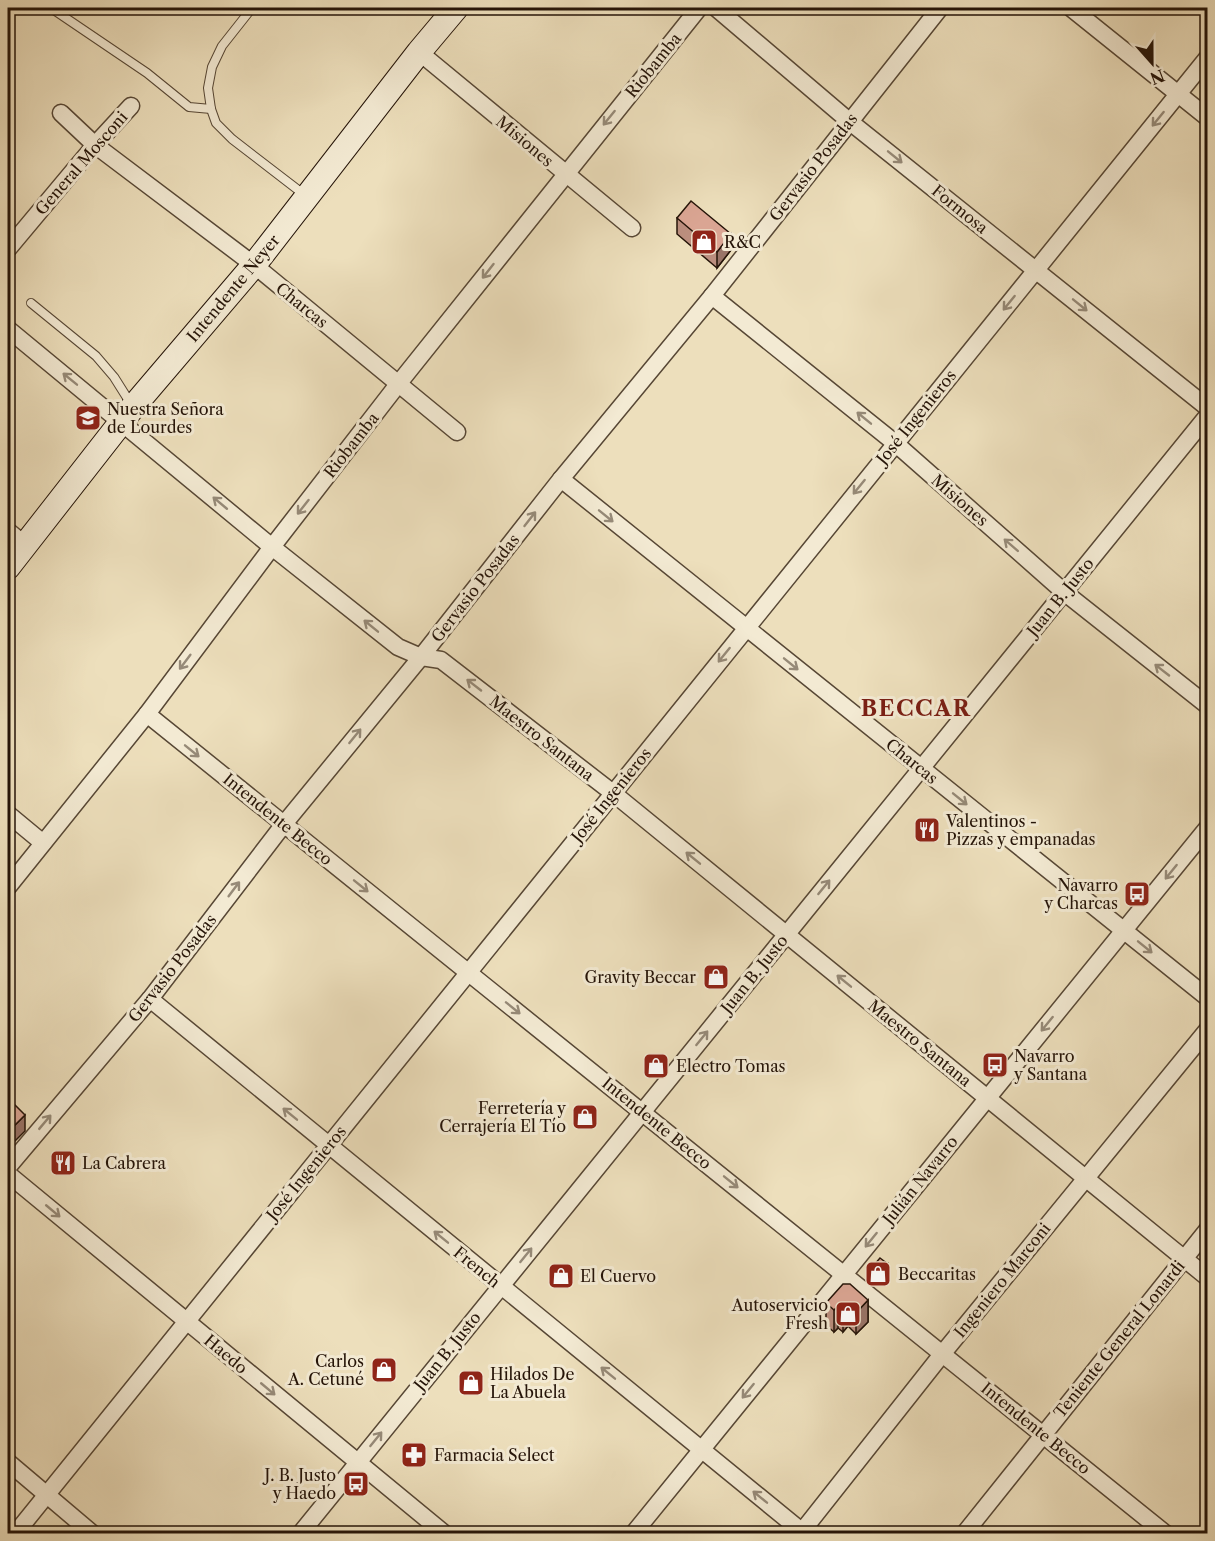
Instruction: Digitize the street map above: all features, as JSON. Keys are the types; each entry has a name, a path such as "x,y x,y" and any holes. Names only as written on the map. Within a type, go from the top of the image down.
{"street":[{"name":"Intendente Neyer","path":"8,567 16,538 128,415 254,266 419,52 456,8"},
{"name":"Riobamba","path":"8,887 147,714 399,383 699,8"},
{"name":"Formosa","path":"716,8 849,121 1208,408"},
{"name":"Gervasio Posadas","path":"8,1167 150,999 284,824 561,479 712,296 940,8"},
{"path":"1071,8 1208,118"},
{"name":"Misiones","path":"419,52 632,228"},
{"name":"José Ingenieros","path":"15,1533 1208,57"},
{"name":"General Mosconi","path":"8,249 95,145 131,106"},
{"name":"Charcas","path":"61,113 95,145 254,266 457,432"},
{"name":"Misiones","path":"712,296 895,443 1064,592 1208,706"},
{"name":"Maestro Santana","path":"8,329 128,415 272,547 398,647 420,657 441,660 613,793 1208,1278"},
{"name":"Juan B. Justo","path":"300,1533 1208,415"},
{"name":"Charcas","path":"561,479 1208,998"},
{"name":"Intendente Becco","path":"147,714 1166,1533"},
{"path":"8,814 44,843"},
{"name":"Julián Navarro","path":"633,1533 1208,827"},
{"name":"French","path":"150,999 802,1533"},
{"name":"Ingeniero Marconi","path":"802,1533 943,1353 1208,1029"},
{"name":"Haedo","path":"8,1174 445,1533"},
{"name":"Teniente General Lonardi","path":"964,1533 1208,1229"},
{"path":"8,1462 93,1533"}],"lane":[{"path":"51,8 147,73 189,107 211,109"},
{"path":"252,8 222,46 212,67 208,88 211,109 216,123 232,139 307,197"},
{"path":"31,303 96,356 114,377 128,415"}],"building":[{"path":"691,201 731,234 717,252 677,218"},
{"path":"8,1098 25,1115 8,1132"},
{"path":"880,1258 888,1264 876,1278 868,1272"},
{"path":"843,1284 850,1284 868,1300 856,1313 848,1305 843,1310 838,1306 834,1310 826,1303"}],"place":[{"name":"R&C","path":"704,242"},
{"name":"Nuestra Señora de Lourdes","path":"88,418"},
{"name":"Valentinos - Pizzas y empanadas","path":"927,830"},
{"name":"Navarro y Charcas","path":"1137,894"},
{"name":"Gravity Beccar","path":"716,977"},
{"name":"Navarro y Santana","path":"995,1065"},
{"name":"Electro Tomas","path":"656,1066"},
{"name":"Ferretería y Cerrajería El Tío","path":"585,1117"},
{"name":"La Cabrera","path":"63,1163"},
{"name":"Beccaritas","path":"878,1274"},
{"name":"El Cuervo","path":"561,1276"},
{"name":"Autoservicio Fresh","path":"848,1314"},
{"name":"Carlos A. Cetuné","path":"384,1370"},
{"name":"Hilados De La Abuela","path":"471,1383"},
{"name":"Farmacia Select","path":"414,1455"},
{"name":"J. B. Justo y Haedo","path":"356,1484"}],"district":[{"name":"BECCAR","path":"916,708"}]}
